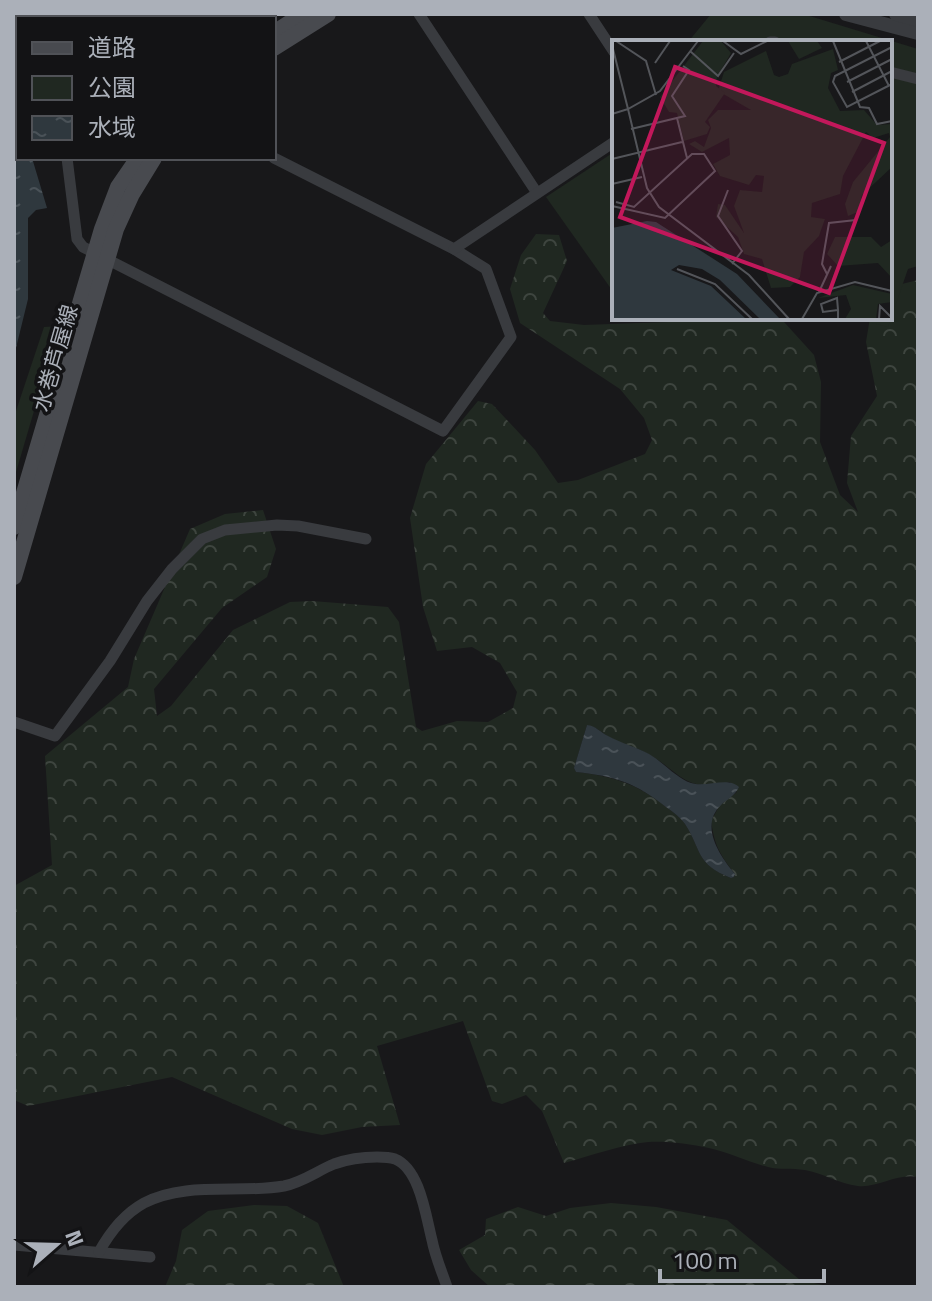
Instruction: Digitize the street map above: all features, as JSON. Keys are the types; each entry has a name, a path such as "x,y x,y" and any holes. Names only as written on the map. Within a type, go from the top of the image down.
{"main road":[{"path":"276,32 303,14"},
{"path":"276,47 328,14"},
{"name":"水巻芦屋線","path":"15,570 118,187 137,160"},
{"name":"水巻芦屋線","path":"14,527 101,255 153,160"}],"street":[{"path":"419,14 537,193"},
{"path":"589,14 612,49"},
{"path":"846,14 918,33"},
{"path":"896,14 918,20"},
{"path":"892,72 918,79"},
{"path":"454,249 612,143"},
{"path":"67,160 77,239 83,247 443,431 511,337 486,269 454,249 276,159"},
{"path":"14,722 55,736 110,661 147,601 172,569 202,539 225,530 277,525 366,539"},
{"path":"99,1252 110,1232 146,1202 176,1193 284,1186 312,1177 334,1164 361,1157 384,1157 395,1159 409,1169 414,1178 447,1287"},
{"path":"14,1245 150,1257"}],"green space":[{"path":"711,14 803,14 888,40 690,40"},
{"path":"892,41 918,49 918,266 908,269 892,315"},
{"path":"612,153 612,290 546,197"},
{"path":"536,234 559,235 567,261 543,313 550,321 584,325 670,320 784,322 814,355 821,382 820,442 840,495 858,512 847,483 851,436 877,396 866,342 870,320 892,320 892,286 918,280 918,1177 858,1186 805,1170 768,1167 709,1148 663,1142 628,1145 564,1163 542,1111 526,1095 502,1104 492,1101 463,1021 377,1046 400,1125 362,1127 322,1135 292,1129 172,1077 28,1106 14,1100 14,886 52,865 45,756 128,687 134,659 190,529 225,514 263,510 276,549 267,577 222,608 154,689 157,716 171,706 233,630 290,602 312,601 388,607 399,622 416,727 422,731 457,721 488,722 513,708 517,692 500,663 472,647 437,651 423,607 410,518 426,464 478,401 492,404 535,450 558,483 578,480 645,454 652,440 644,418 620,389 520,323 510,289 521,255","holes":["587,725 645,752 693,783 715,785 730,782 737,792 720,805 711,821 718,849 734,877 719,873 705,862 683,821 656,799 624,782 576,772 574,768"]},
{"path":"861,320 890,320 888,327"},
{"path":"59,326 14,479 14,417 44,327"},
{"path":"611,1203 656,1207 727,1220 800,1280 832,1287 490,1287 471,1270 459,1250 485,1235 486,1219 518,1207 546,1216 570,1208"},
{"path":"254,1205 287,1206 318,1223 344,1287 165,1287 176,1261 182,1230 208,1211"}],"water":[{"path":"14,116 16,160 33,160 47,208 36,210 28,218 28,299 14,356"},
{"path":"587,725 649,754 691,783 729,782 739,787 721,805 712,822 714,841 734,877 719,873 705,862 683,821 655,799 624,782 576,772 574,768"}]}
